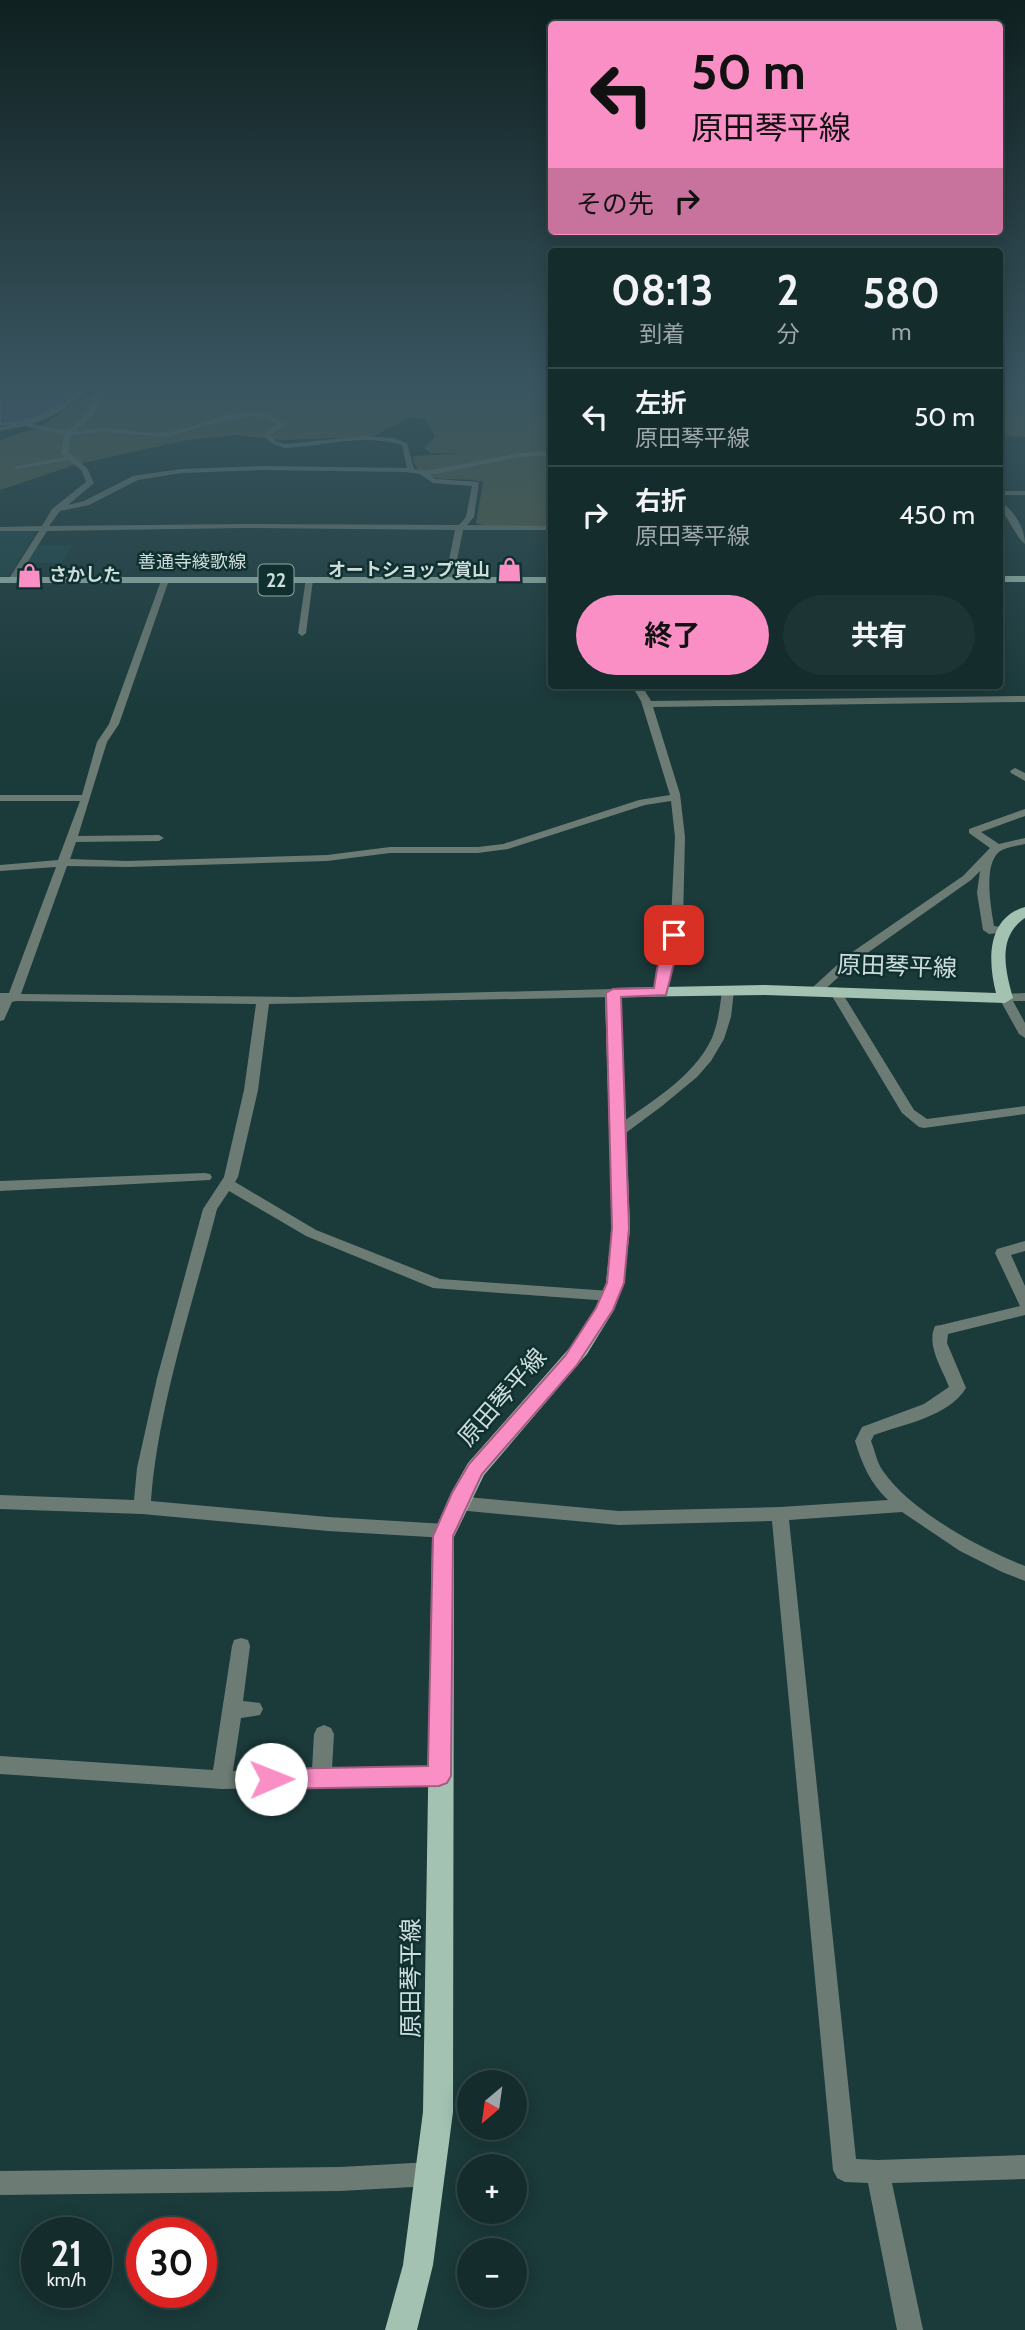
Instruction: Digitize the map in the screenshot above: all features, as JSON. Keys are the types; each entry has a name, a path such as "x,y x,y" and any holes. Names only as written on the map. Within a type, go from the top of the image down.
{"main road":[{"path":"1003,579 1025,579"},
{"name":"善通寺綾歌線","path":"0,580 548,580"},
{"path":"1016,997 996,953 1004,930 1025,911"},
{"name":"原田琴平線","path":"401,2330 418,2265 438,2112 439,1776 446,1531 457,1503 476,1469 580,1349 615,1283 621,1228 613,993 817,990 1016,997"}],"street":[{"path":"12,580 43,528 58,509 74,496"},
{"path":"58,509 86,503 101,496"},
{"path":"449,580 459,527 470,517 475,496"},
{"path":"1003,507 1013,518 1012,528 1025,542"},
{"path":"0,529 548,528"},
{"path":"0,1017 62,863 102,742 114,724 165,580"},
{"path":"302,633 309,580"},
{"path":"638,689 646,704 675,797 680,837 677,920 663,969 661,992"},
{"path":"646,704 1025,699"},
{"path":"1025,769 1015,771 1025,778"},
{"path":"0,868 62,863 127,864 327,858 399,849 478,850 504,847 643,802 675,797"},
{"path":"0,798 85,798"},
{"path":"997,848 972,831 1025,811"},
{"path":"71,839 159,838"},
{"path":"817,990 852,958 967,878 997,848 1025,841"},
{"path":"986,860 983,893 989,930 1004,930"},
{"path":"618,1132 687,1081 704,1063 722,1027 728,1005 728,991"},
{"path":"835,991 909,1113 923,1124 1025,1110"},
{"path":"7,997 263,1000 613,993"},
{"path":"1016,997 1025,1034"},
{"path":"142,1507 145,1468 165,1378 210,1209 228,1184 251,1090 263,1000"},
{"path":"0,1186 205,1177"},
{"path":"228,1184 311,1233 438,1284 610,1296"},
{"path":"1025,1246 1002,1253 1025,1302"},
{"path":"1025,1310 941,1330 939,1343 958,1388 952,1397 868,1431 863,1441 877,1476 907,1505 968,1548 1000,1565 1025,1574"},
{"path":"0,1502 142,1507 328,1524 446,1531"},
{"path":"457,1503 619,1518 780,1514 907,1505"},
{"path":"780,1514 845,2170 878,2172 1025,2167"},
{"path":"222,1780 241,1646"},
{"path":"232,1710 253,1709"},
{"path":"321,1778 324,1734"},
{"path":"0,1765 222,1780 439,1776"},
{"path":"878,2172 910,2330"},
{"path":"0,2183 327,2180 431,2174"}],"shaded area":[{"path":"0,530 37,530 10,575 0,577"},
{"path":"38,545 73,545 62,563 27,563"}],"green space":[{"path":"481,496 548,496 548,527 485,526 476,523"}],"place":[{"name":"オートショップ賞山","path":"510,570"},
{"name":"さかした","path":"29,575"}],"route":[{"path":"271,1779 439,1776 443,1536 461,1493 476,1469 562,1373 580,1349 604,1310 615,1283 621,1228 613,993 661,992 663,969 674,935"}]}
